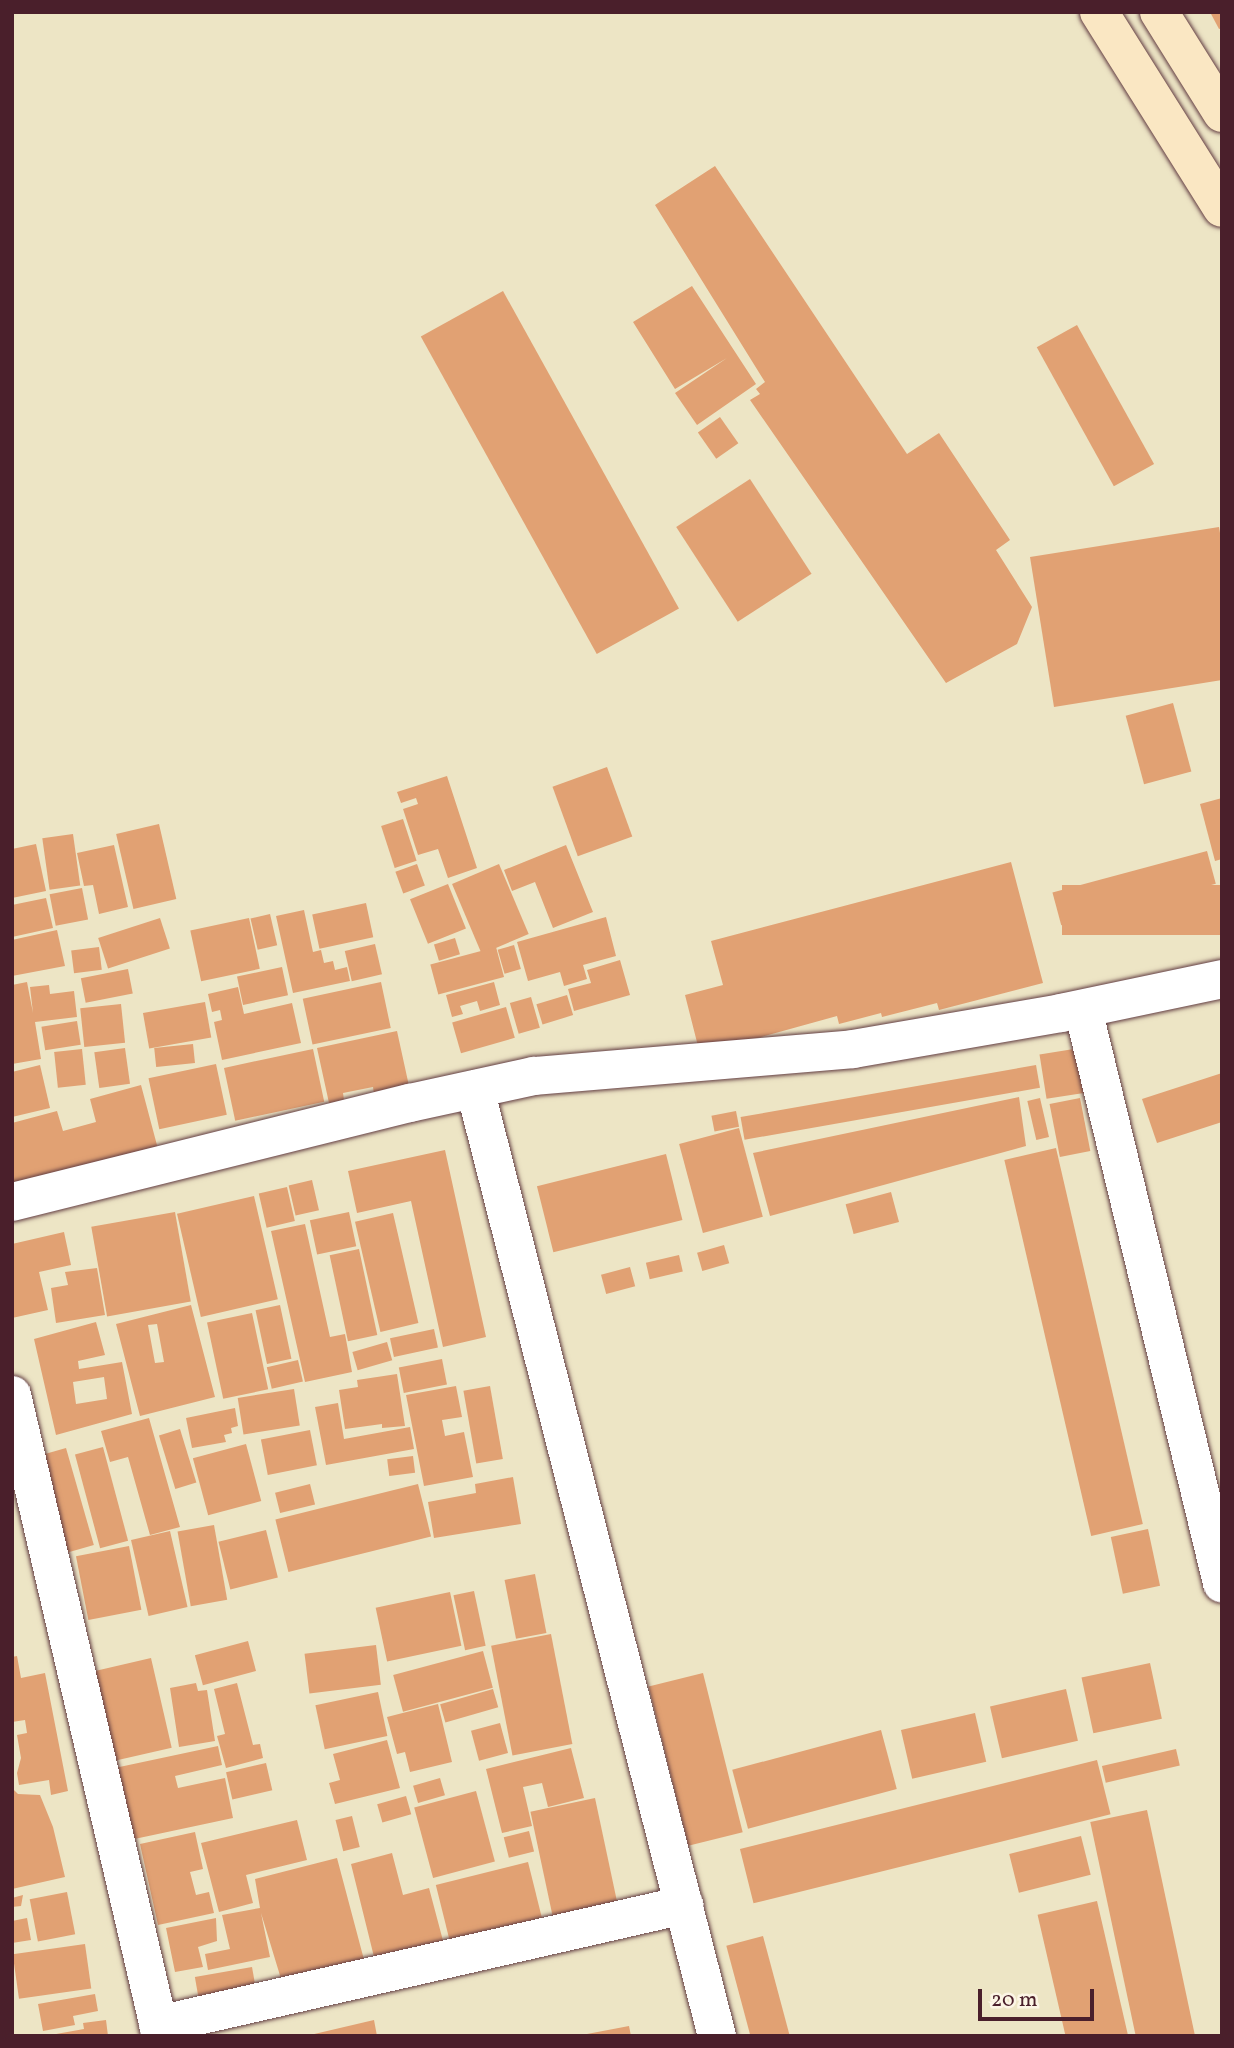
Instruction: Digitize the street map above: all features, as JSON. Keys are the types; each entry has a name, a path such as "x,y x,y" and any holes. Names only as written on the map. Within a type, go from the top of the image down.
{"main road":[{"path":"1099,12 1222,208"},
{"path":"1159,12 1222,113"}],"street":[{"path":"12,1202 534,1076 853,1049 1083,1009 1222,979"},
{"path":"1083,1009 1222,1583"},
{"path":"475,1089 717,2036"},
{"path":"12,1395 160,2031 684,1905"}],"building":[{"path":"1210,12 1222,12 1222,28 1219,29"},
{"path":"715,166 907,454 939,433 1010,540 996,550 1032,607 1017,644 946,683 750,400 760,394 756,389 765,382 655,205"},
{"path":"692,286 756,384 697,425 675,393 727,358 675,389 633,322"},
{"path":"503,291 679,608 597,654 421,337"},
{"path":"1077,325 1154,464 1114,486 1037,347"},
{"path":"720,417 738,443 716,459 698,432"},
{"path":"750,479 812,574 738,622 676,527"},
{"path":"1219,527 1222,545 1222,680 1054,707 1030,557"},
{"path":"1173,703 1191,772 1144,784 1126,716"},
{"path":"607,767 632,837 578,856 552,787"},
{"path":"447,776 477,868 448,878 438,849 418,855 403,809 418,804 416,798 401,803 397,792"},
{"path":"1222,798 1222,859 1215,861 1200,804"},
{"path":"403,819 417,861 395,868 381,826"},
{"path":"159,824 176,899 133,909 116,834"},
{"path":"73,834 80,885 50,890 42,838"},
{"path":"36,844 46,891 12,898 12,849"},
{"path":"114,845 128,907 99,914 93,885 84,886 77,853"},
{"path":"566,845 593,912 553,928 535,882 512,891 504,870"},
{"path":"1207,851 1216,884 1061,925 1052,892"},
{"path":"1011,862 1043,983 939,1010 937,1003 882,1017 881,1013 839,1024 837,1016 700,1054 685,995 723,985 711,941"},
{"path":"417,864 425,886 403,893 395,872"},
{"path":"499,864 529,934 482,954 452,884"},
{"path":"448,884 466,929 428,944 410,899"},
{"path":"1062,885 1222,885 1222,935 1062,935"},
{"path":"82,888 88,919 56,926 50,894"},
{"path":"46,898 53,928 12,937 12,905"},
{"path":"366,903 373,937 319,949 312,914"},
{"path":"304,910 313,952 321,950 324,963 333,961 335,970 347,967 350,981 293,993 276,916"},
{"path":"270,914 277,945 258,950 251,918"},
{"path":"606,917 616,956 583,965 587,979 564,986 560,972 528,981 517,942"},
{"path":"160,918 170,948 108,969 98,938"},
{"path":"249,918 260,969 201,981 190,930"},
{"path":"57,930 65,966 12,976 12,940"},
{"path":"455,938 460,954 439,961 434,944"},
{"path":"375,944 382,974 352,981 345,951"},
{"path":"514,945 521,969 505,974 498,950"},
{"path":"99,947 102,970 74,973 71,950"},
{"path":"496,947 504,977 438,995 430,965"},
{"path":"620,960 630,995 574,1011 568,989 591,983 587,970"},
{"path":"282,967 288,995 243,1005 237,977"},
{"path":"128,969 133,994 86,1003 81,978"},
{"path":"27,982 33,1013 30,987 49,985 50,994 74,991 77,1017 35,1022 41,1059 12,1064 12,985"},
{"path":"381,982 391,1028 313,1045 303,999"},
{"path":"494,982 500,1005 480,1011 477,1001 460,1006 463,1014 452,1017 446,995"},
{"path":"238,987 244,1014 292,1003 301,1043 222,1060 214,1022 222,1020 220,1010 212,1012 208,994"},
{"path":"567,995 573,1015 543,1024 536,1004"},
{"path":"531,997 540,1028 519,1034 510,1003"},
{"path":"205,1002 211,1037 149,1048 143,1013"},
{"path":"121,1004 125,1043 84,1047 80,1008"},
{"path":"506,1007 515,1038 461,1053 452,1022"},
{"path":"77,1021 81,1045 45,1050 41,1027"},
{"path":"397,1031 409,1086 374,1094 373,1087 343,1093 344,1100 329,1103 317,1048"},
{"path":"193,1044 195,1063 156,1067 154,1048"},
{"path":"125,1048 130,1084 99,1088 94,1052"},
{"path":"1080,1048 1087,1092 1047,1099 1040,1054"},
{"path":"82,1049 86,1085 58,1088 54,1052"},
{"path":"313,1049 324,1102 235,1121 224,1068"},
{"path":"216,1064 227,1115 159,1129 149,1078"},
{"path":"40,1065 50,1108 12,1117 12,1072"},
{"path":"1036,1065 1040,1088 745,1140 741,1117"},
{"path":"1222,1073 1222,1122 1157,1143 1142,1099"},
{"path":"141,1085 158,1149 12,1189 12,1123 57,1111 63,1131 96,1122 90,1099"},
{"path":"1019,1097 1026,1146 770,1216 753,1153"},
{"path":"1040,1098 1049,1137 1036,1140 1027,1101"},
{"path":"1080,1098 1090,1151 1060,1157 1050,1104"},
{"path":"736,1111 739,1127 715,1131 711,1116"},
{"path":"739,1128 763,1217 703,1233 679,1144"},
{"path":"1056,1148 1143,1524 1091,1536 1004,1160"},
{"path":"445,1150 486,1337 443,1347 411,1201 357,1213 348,1171"},
{"path":"666,1154 682,1220 553,1252 537,1186"},
{"path":"312,1180 319,1210 296,1216 289,1185"},
{"path":"287,1187 295,1221 267,1228 259,1194"},
{"path":"891,1192 899,1222 854,1234 846,1204"},
{"path":"254,1196 278,1299 201,1317 177,1214"},
{"path":"175,1212 191,1302 107,1316 91,1227"},
{"path":"349,1212 356,1246 317,1255 310,1220"},
{"path":"393,1213 418,1323 380,1332 355,1222"},
{"path":"305,1224 330,1337 345,1334 352,1372 305,1382 271,1231"},
{"path":"64,1232 71,1265 39,1272 48,1310 12,1318 12,1244"},
{"path":"724,1245 729,1263 702,1271 697,1253"},
{"path":"359,1249 377,1335 348,1341 330,1255"},
{"path":"679,1255 683,1272 650,1279 646,1263"},
{"path":"630,1267 635,1286 606,1294 601,1275"},
{"path":"97,1268 105,1315 56,1323 51,1288 68,1285 65,1272"},
{"path":"191,1305 215,1397 140,1416 116,1324","holes":["157,1324 164,1362 155,1363 148,1325"]},
{"path":"280,1305 291,1359 267,1364 256,1310"},
{"path":"252,1313 268,1389 223,1399 207,1323"},
{"path":"96,1322 105,1355 78,1361 79,1369 122,1362 132,1414 56,1435 34,1339","holes":["104,1377 107,1399 76,1404 73,1382"]},
{"path":"434,1329 438,1348 394,1357 390,1338"},
{"path":"387,1342 392,1360 358,1370 352,1352"},
{"path":"442,1359 447,1385 404,1393 399,1367"},
{"path":"298,1360 303,1381 272,1389 267,1367"},
{"path":"397,1374 405,1426 382,1428 382,1424 345,1429 339,1390 358,1387 357,1380"},
{"path":"456,1386 462,1417 442,1420 445,1436 464,1432 473,1477 424,1486 406,1395"},
{"path":"490,1386 503,1459 476,1464 463,1391"},
{"path":"294,1389 300,1426 243,1434 238,1398"},
{"path":"338,1403 344,1439 410,1427 414,1449 326,1465 315,1407"},
{"path":"235,1408 238,1426 231,1428 232,1433 224,1435 226,1442 192,1448 186,1418"},
{"path":"149,1418 180,1527 150,1535 128,1457 110,1462 101,1431"},
{"path":"180,1429 196,1483 175,1489 159,1435"},
{"path":"310,1430 317,1465 268,1475 261,1440"},
{"path":"246,1444 261,1501 208,1515 193,1458"},
{"path":"103,1447 128,1541 100,1548 75,1455"},
{"path":"66,1448 94,1545 65,1553 37,1456"},
{"path":"413,1456 415,1473 389,1476 387,1459"},
{"path":"513,1477 521,1524 434,1538 428,1502 476,1493 475,1484"},
{"path":"310,1484 315,1504 280,1513 275,1493"},
{"path":"418,1484 431,1536 288,1572 275,1520"},
{"path":"214,1525 227,1600 191,1606 178,1531"},
{"path":"1148,1529 1160,1586 1123,1594 1111,1537"},
{"path":"266,1530 278,1578 230,1589 218,1542"},
{"path":"170,1531 188,1607 149,1616 131,1540"},
{"path":"129,1546 141,1610 88,1620 76,1556"},
{"path":"535,1574 546,1633 516,1639 505,1580"},
{"path":"474,1591 486,1646 465,1650 453,1595"},
{"path":"450,1592 461,1646 387,1662 376,1608"},
{"path":"551,1634 572,1744 512,1756 491,1646"},
{"path":"248,1641 256,1671 203,1685 195,1655"},
{"path":"376,1645 381,1685 309,1693 305,1654"},
{"path":"483,1651 493,1688 403,1712 393,1675"},
{"path":"17,1656 21,1678 45,1673 68,1791 51,1795 49,1780 19,1785 17,1773 21,1758 17,1735 27,1733 25,1720 12,1722 12,1657"},
{"path":"151,1658 172,1748 109,1762 89,1672"},
{"path":"1150,1663 1162,1719 1093,1733 1082,1678"},
{"path":"703,1673 743,1832 688,1846 649,1687"},
{"path":"196,1683 198,1691 207,1690 215,1741 179,1747 170,1688"},
{"path":"237,1683 253,1745 260,1744 263,1758 226,1768 217,1736 225,1734 214,1689"},
{"path":"493,1689 498,1707 445,1722 440,1704"},
{"path":"1066,1689 1078,1741 1002,1758 990,1707"},
{"path":"378,1692 387,1736 325,1749 315,1705"},
{"path":"438,1704 452,1762 410,1772 405,1752 397,1754 387,1717"},
{"path":"975,1713 986,1762 912,1779 901,1730"},
{"path":"500,1723 508,1753 479,1761 471,1731"},
{"path":"881,1730 897,1789 748,1829 732,1770"},
{"path":"387,1740 400,1788 335,1804 329,1783 340,1780 333,1754"},
{"path":"218,1746 222,1765 175,1776 178,1788 225,1778 233,1818 125,1841 110,1769"},
{"path":"571,1748 584,1798 548,1807 542,1783 523,1787 532,1826 502,1833 486,1769"},
{"path":"1176,1749 1180,1766 1106,1783 1102,1766"},
{"path":"1097,1760 1111,1814 753,1903 740,1849"},
{"path":"266,1763 272,1790 232,1800 226,1772"},
{"path":"440,1778 445,1795 418,1803 413,1786"},
{"path":"12,1788 18,1794 40,1795 53,1827 65,1877 12,1889"},
{"path":"476,1791 495,1862 433,1878 414,1808"},
{"path":"406,1796 411,1814 382,1823 377,1804"},
{"path":"595,1798 618,1908 554,1921 530,1812"},
{"path":"1147,1810 1195,2036 1136,2036 1090,1822"},
{"path":"352,1816 360,1847 343,1851 336,1820"},
{"path":"297,1820 307,1860 246,1875 253,1903 219,1912 201,1843"},
{"path":"529,1831 534,1851 509,1858 504,1837"},
{"path":"195,1832 203,1869 190,1872 196,1895 209,1892 214,1913 158,1925 140,1844"},
{"path":"1081,1836 1091,1875 1019,1893 1009,1854"},
{"path":"392,1853 403,1895 429,1888 446,1952 377,1969 351,1864"},
{"path":"337,1858 367,1971 285,1992 261,1913 270,1957 208,1970 205,1954 230,1949 222,1915 260,1908 255,1879"},
{"path":"528,1862 544,1928 452,1951 436,1885"},
{"path":"67,1892 75,1934 38,1941 30,1899"},
{"path":"23,1895 21,1906 12,1907 12,1898"},
{"path":"1097,1901 1128,2036 1066,2036 1038,1915"},
{"path":"27,1918 31,1940 12,1943 12,1921"},
{"path":"216,1918 217,1941 198,1947 203,1967 175,1972 166,1928"},
{"path":"763,1936 790,2035 750,2036 726,1946"},
{"path":"85,1944 91,1989 19,1999 13,1954"},
{"path":"252,1967 257,1994 200,2004 195,1977"},
{"path":"95,1994 98,2011 73,2016 75,2025 43,2031 38,2004"},
{"path":"106,2020 108,2036 45,2036 84,2029 83,2023"},
{"path":"374,2020 377,2036 310,2036 310,2035"},
{"path":"629,2026 631,2036 587,2036 587,2034"}]}
